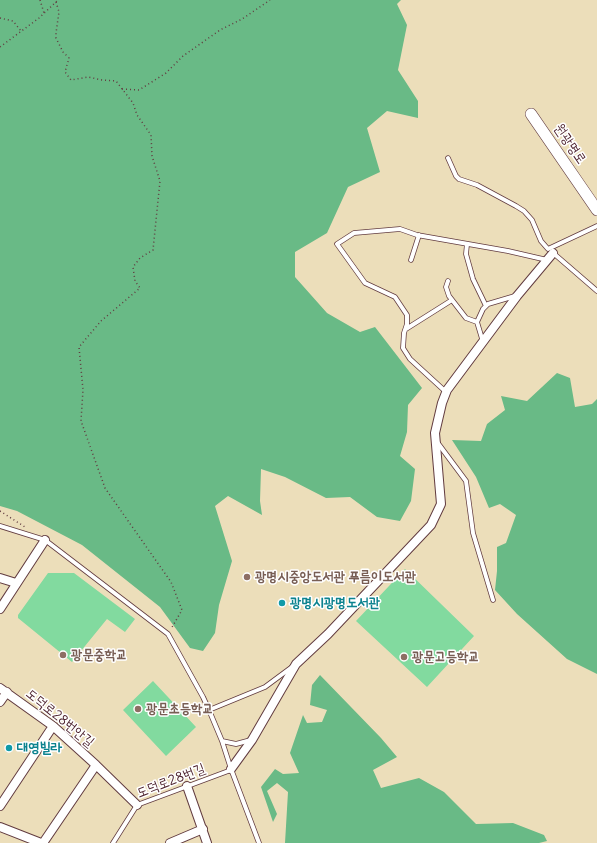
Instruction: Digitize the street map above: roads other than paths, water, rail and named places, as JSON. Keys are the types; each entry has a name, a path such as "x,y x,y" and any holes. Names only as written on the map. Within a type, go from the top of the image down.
{"street":[{"name":"원광명로","path":"531,114 597,210"},
{"path":"232,769 252,740 296,664 328,634 431,525 441,504 435,433 446,392 517,296 547,260 550,251"},
{"path":"0,609 45,540"},
{"path":"0,578 16,583"},
{"name":"도덕로28번안길","path":"0,702 3,690 53,726 137,805"},
{"path":"0,806 53,726"},
{"name":"도덕로28번안길","path":"42,843 96,765"},
{"path":"186,786 207,843"},
{"path":"0,827 42,843"},
{"path":"170,843 203,829"}],"lane":[{"path":"448,158 459,179 477,185 516,206 524,212 532,220 541,241 550,251 597,291"},
{"path":"550,251 597,226"},
{"path":"446,392 410,359 404,348 404,333 407,324 407,315 395,297 365,284 337,244 354,233 400,229 419,236 508,251 547,260"},
{"path":"411,260 419,236"},
{"path":"467,244 466,254 473,279 486,306"},
{"path":"448,281 446,287 449,296 466,318 477,322"},
{"path":"483,342 477,322 483,309 488,304 517,296"},
{"path":"406,329 452,300"},
{"path":"436,440 466,481 473,533 493,600"},
{"path":"0,526 45,540 168,634 204,697 222,740 259,843"},
{"path":"209,710 265,687 296,664"},
{"path":"222,740 236,744 252,740"},
{"name":"도덕로28번길","path":"113,843 137,805 232,769"}],"place":[{"name":"광명시중앙도서관 푸름이도서관","path":"247,577"},
{"name":"광명시광명도서관","path":"282,603"},
{"name":"광문중학교","path":"63,655"},
{"name":"광문고등학교","path":"404,657"},
{"name":"광문초등학교","path":"138,709"},
{"name":"대영빌라","path":"9,748"}]}
